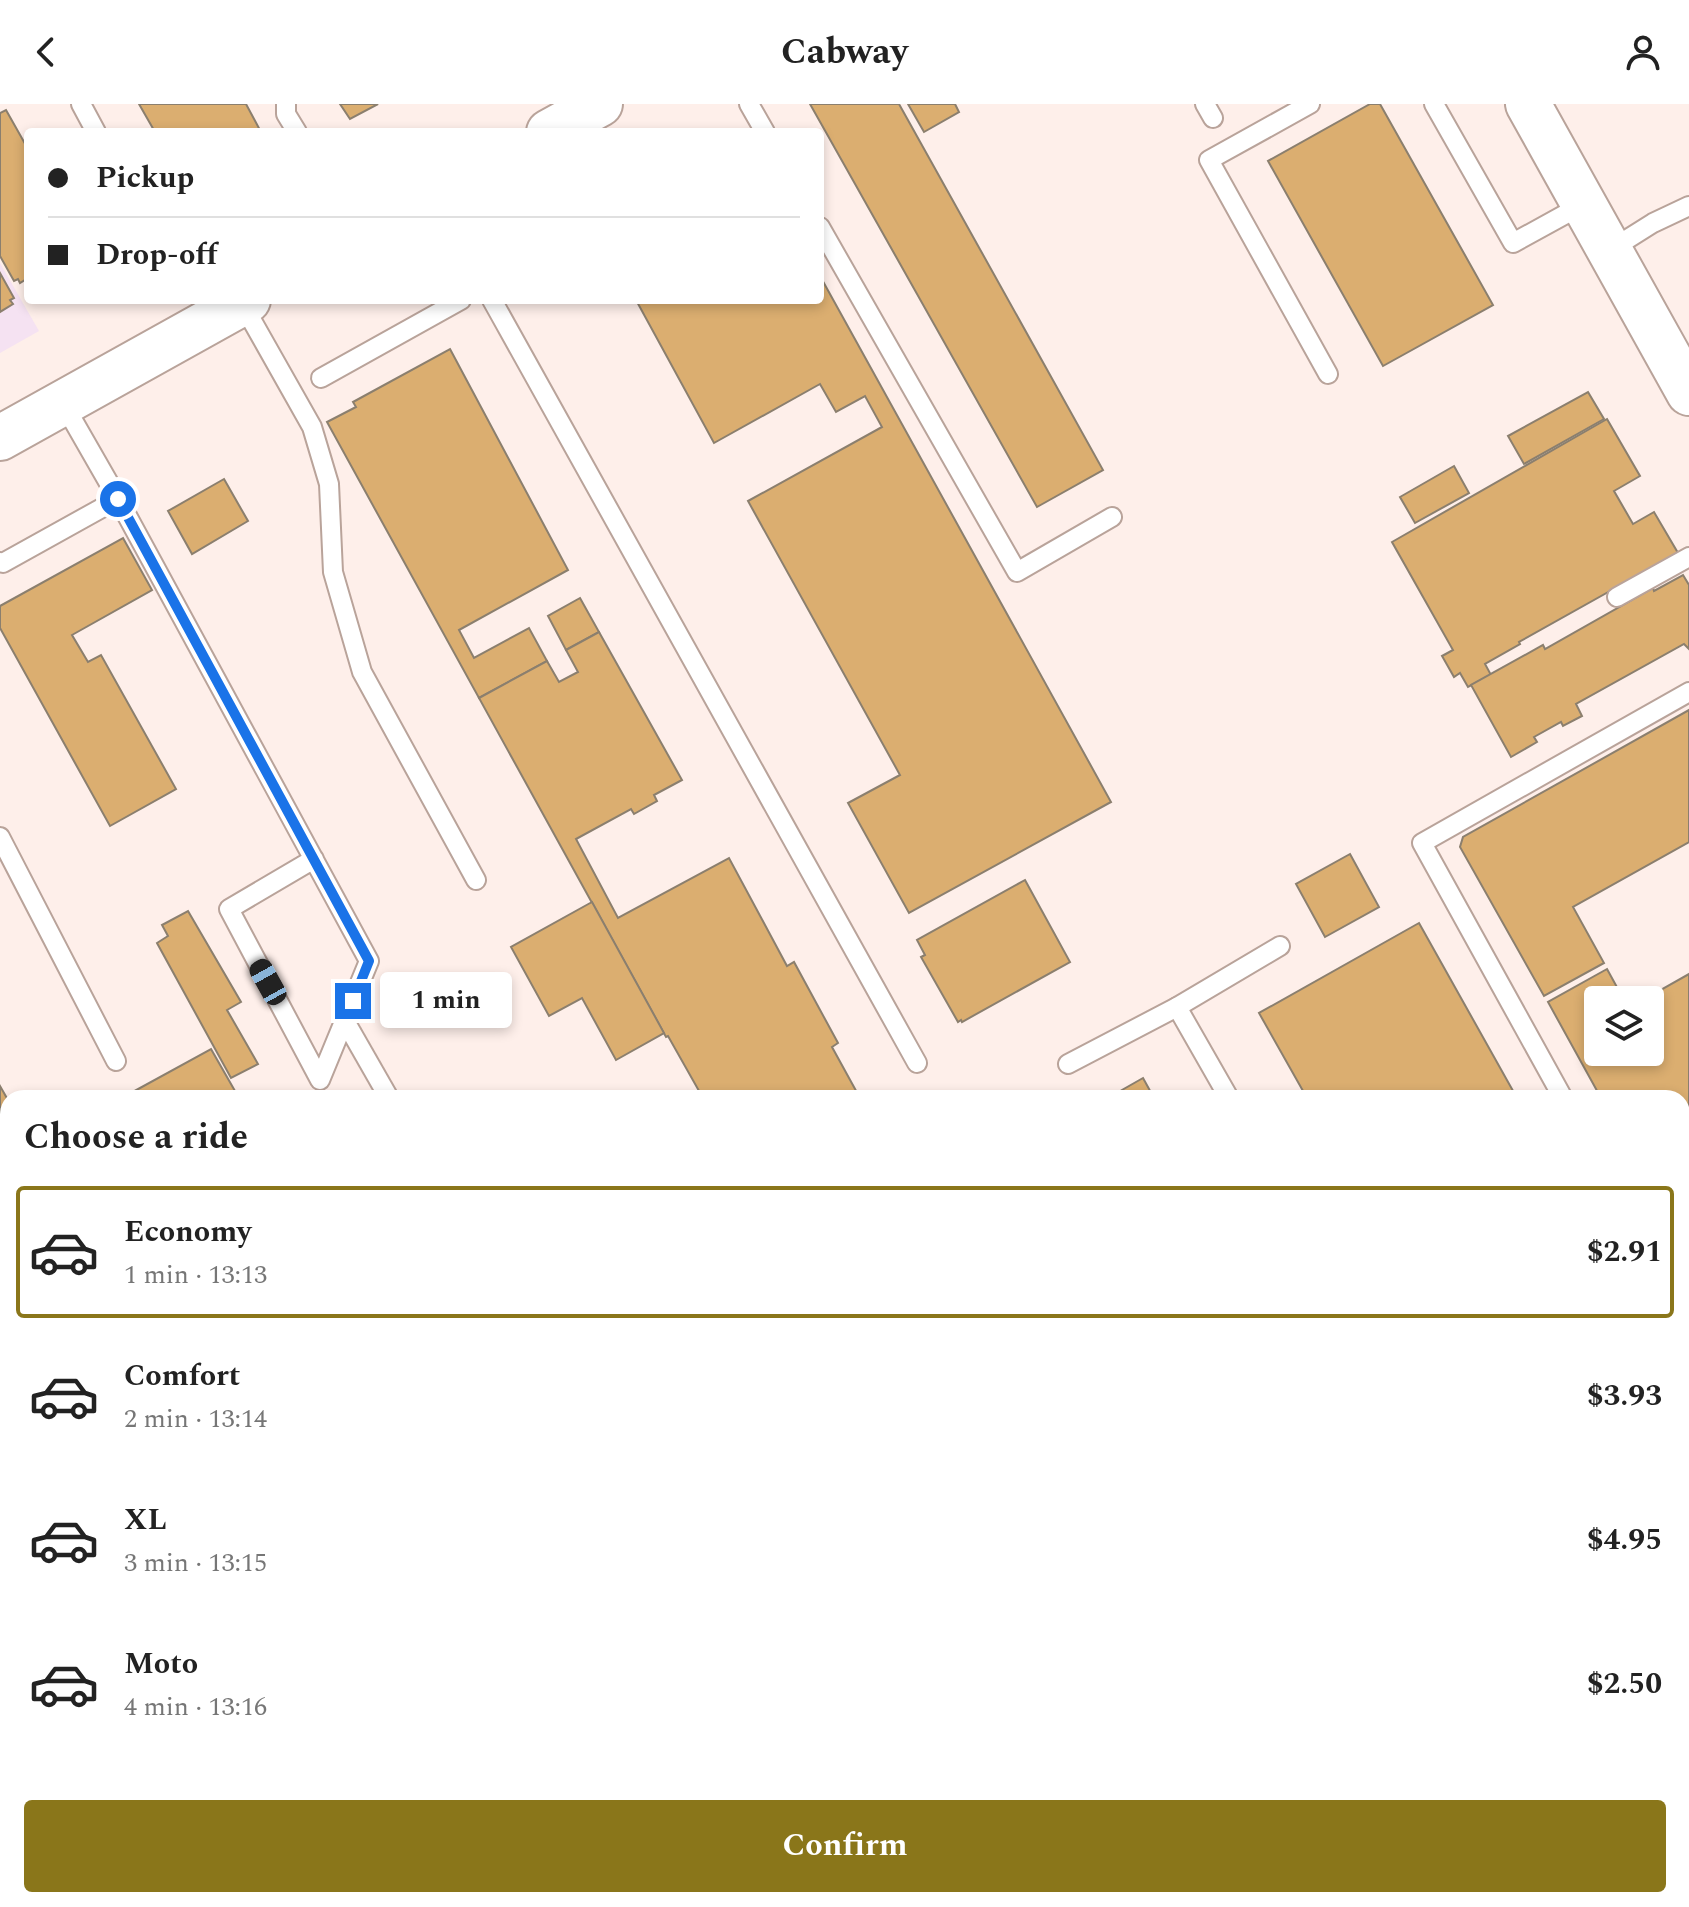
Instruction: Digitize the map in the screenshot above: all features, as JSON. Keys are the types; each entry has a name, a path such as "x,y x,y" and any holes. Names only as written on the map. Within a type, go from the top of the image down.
{"street":[{"path":"1528,104 1689,393"},
{"path":"0,438 201,318 240,304"}],"lane":[{"path":"81,104 94,128"},
{"path":"286,104 286,114 295,128"},
{"path":"749,104 763,128"},
{"path":"1310,104 1209,160 1328,374"},
{"path":"1434,104 1513,243 1584,204"},
{"path":"1610,250 1653,223 1689,206"},
{"path":"824,234 1017,572 1112,517"},
{"path":"246,304 312,427 329,484 333,572 362,672 476,880"},
{"path":"321,378 454,304"},
{"path":"494,304 917,1063"},
{"path":"63,403 118,499 314,859 369,961 320,1080 229,909 314,859"},
{"path":"0,562 118,499"},
{"path":"1617,597 1689,557"},
{"path":"1559,1090 1422,843 1689,692"},
{"path":"0,837 116,1061"},
{"path":"1068,1064 1177,1007 1280,946"},
{"path":"1177,1007 1224,1090"},
{"path":"345,1021 384,1090"}],"shaded area":[{"path":"0,263 39,331 0,353"}],"building":[{"path":"139,104 246,104 259,128 153,128"},
{"path":"340,104 378,104 350,119"},
{"path":"810,104 899,104 1103,470 1037,507"},
{"path":"908,104 955,104 959,112 924,132"},
{"path":"1370,104 1380,104 1493,305 1383,366 1268,161"},
{"path":"6,110 24,142 24,280 20,283 18,279 14,281 0,256 0,113"},
{"path":"0,273 14,298 10,300 13,304 0,312"},
{"path":"824,283 1111,802 909,913 848,803 900,775 748,501 882,427 865,396 836,412 820,384 714,443 638,304 824,304"},
{"path":"450,349 568,570 459,630 474,658 529,628 547,661 479,698 327,422 356,407 353,402"},
{"path":"1588,392 1604,419 1524,464 1508,436"},
{"path":"1607,419 1640,476 1614,491 1633,524 1654,512 1678,553 1519,642 1485,664 1491,675 1468,687 1460,673 1454,677 1442,656 1453,650 1392,542"},
{"path":"1454,466 1469,493 1415,523 1400,497"},
{"path":"224,479 248,521 192,554 168,511"},
{"path":"123,538 152,590 72,635 88,662 101,655 176,789 110,826 0,628 0,606"},
{"path":"1683,575 1689,585 1689,649 1684,644 1576,704 1582,716 1563,726 1561,722 1534,737 1537,742 1511,757 1471,685"},
{"path":"580,598 599,632 566,650 548,616"},
{"path":"599,632 682,780 654,795 657,801 634,814 631,809 576,839 618,918 729,858 787,966 794,962 838,1043 832,1047 856,1090 698,1090 666,1037 479,698 547,661 559,682 578,672 566,650"},
{"path":"1689,710 1689,842 1573,907 1604,963 1544,996 1460,847 1463,837"},
{"path":"1350,854 1379,907 1325,937 1296,884"},
{"path":"1025,880 1070,962 958,1022 921,957 925,955 917,940"},
{"path":"592,902 664,1033 616,1060 582,998 549,1016 511,947"},
{"path":"188,911 241,1002 227,1010 258,1064 231,1078 157,943 168,936 162,925"},
{"path":"1419,923 1513,1090 1302,1090 1259,1013"},
{"path":"1607,969 1616,986 1584,986 1584,1066 1664,1066 1664,988 1689,974 1689,1090 1597,1090 1548,1002"},
{"path":"211,1049 234,1090 136,1090"},
{"path":"1143,1078 1150,1090 1122,1090"}],"route":[{"path":"118,499 369,961 353,1001"}]}
